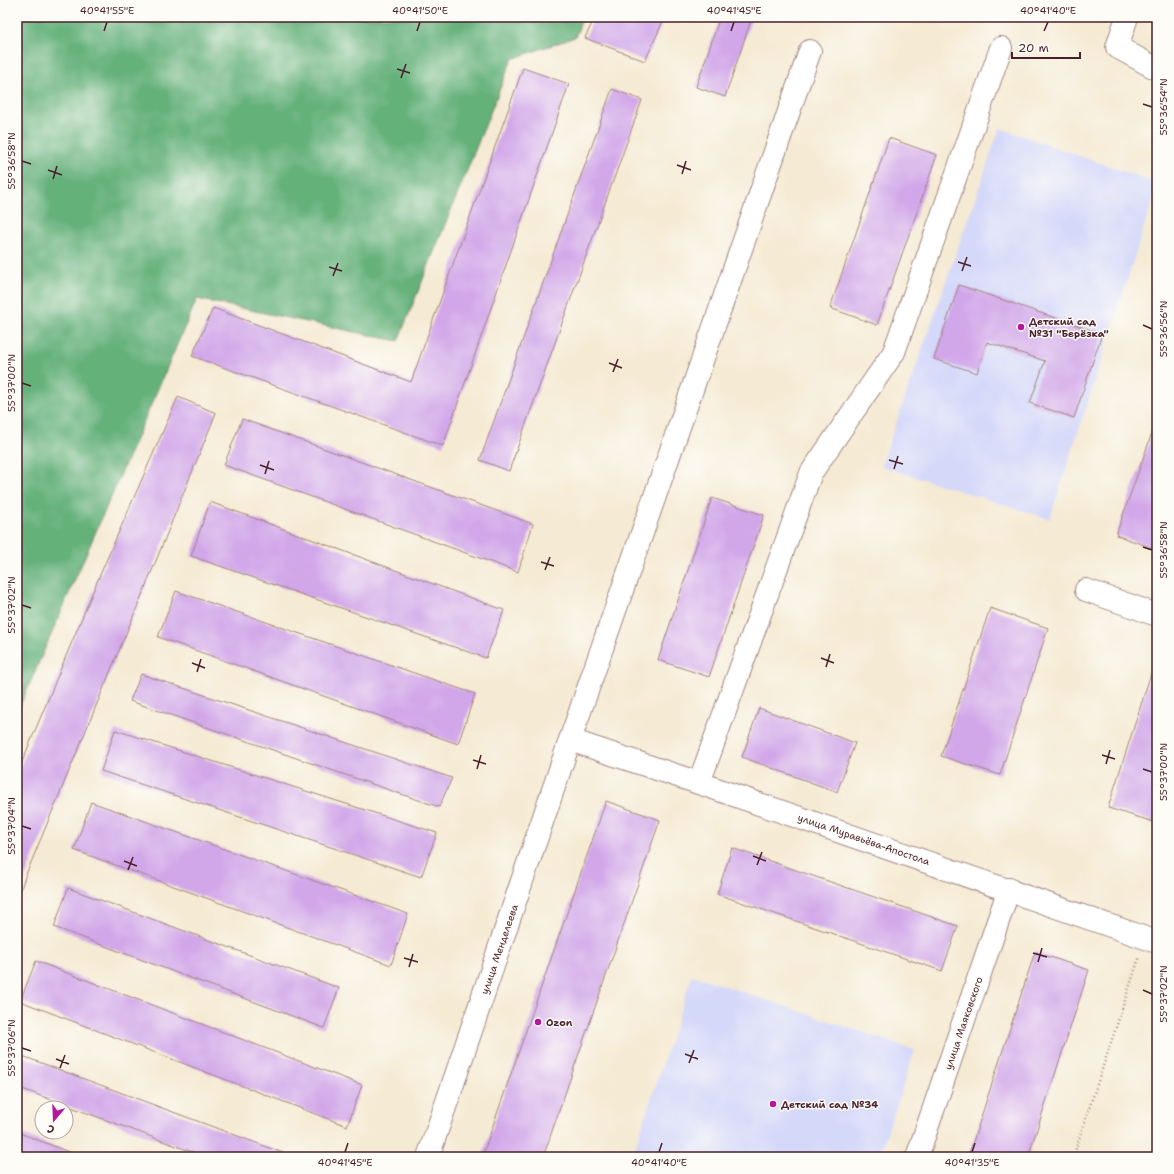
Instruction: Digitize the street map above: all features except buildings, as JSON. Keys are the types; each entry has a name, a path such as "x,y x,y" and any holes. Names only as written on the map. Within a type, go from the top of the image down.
{"street":[{"path":"1127,17 1117,47 1157,69"},
{"path":"699,783 811,473 894,352 1001,48"},
{"name":"улица Менделеева","path":"428,1157 570,740 810,51"},
{"path":"1086,590 1157,615"},
{"name":"улица Муравьёва-Апостола","path":"570,740 1009,889 1152,940"},
{"name":"улица Маяковского","path":"917,1157 1009,889"}],"path":[{"path":"1073,1157 1152,940"}],"shaded area":[{"name":"Детский сад №31 \"Берёзка\"","path":"1000,128 1157,183 1157,187 1050,519 881,466"},
{"name":"Детский сад №34","path":"692,975 915,1050 879,1157 632,1157"}],"green space":[{"path":"17,17 583,17 575,37 512,59 398,341 197,299 17,713"}],"place":[{"name":"Детский сад №31 \"Берёзка\"","path":"1021,327"},
{"name":"Ozon","path":"538,1022"},
{"name":"Детский сад №34","path":"773,1104"}]}
